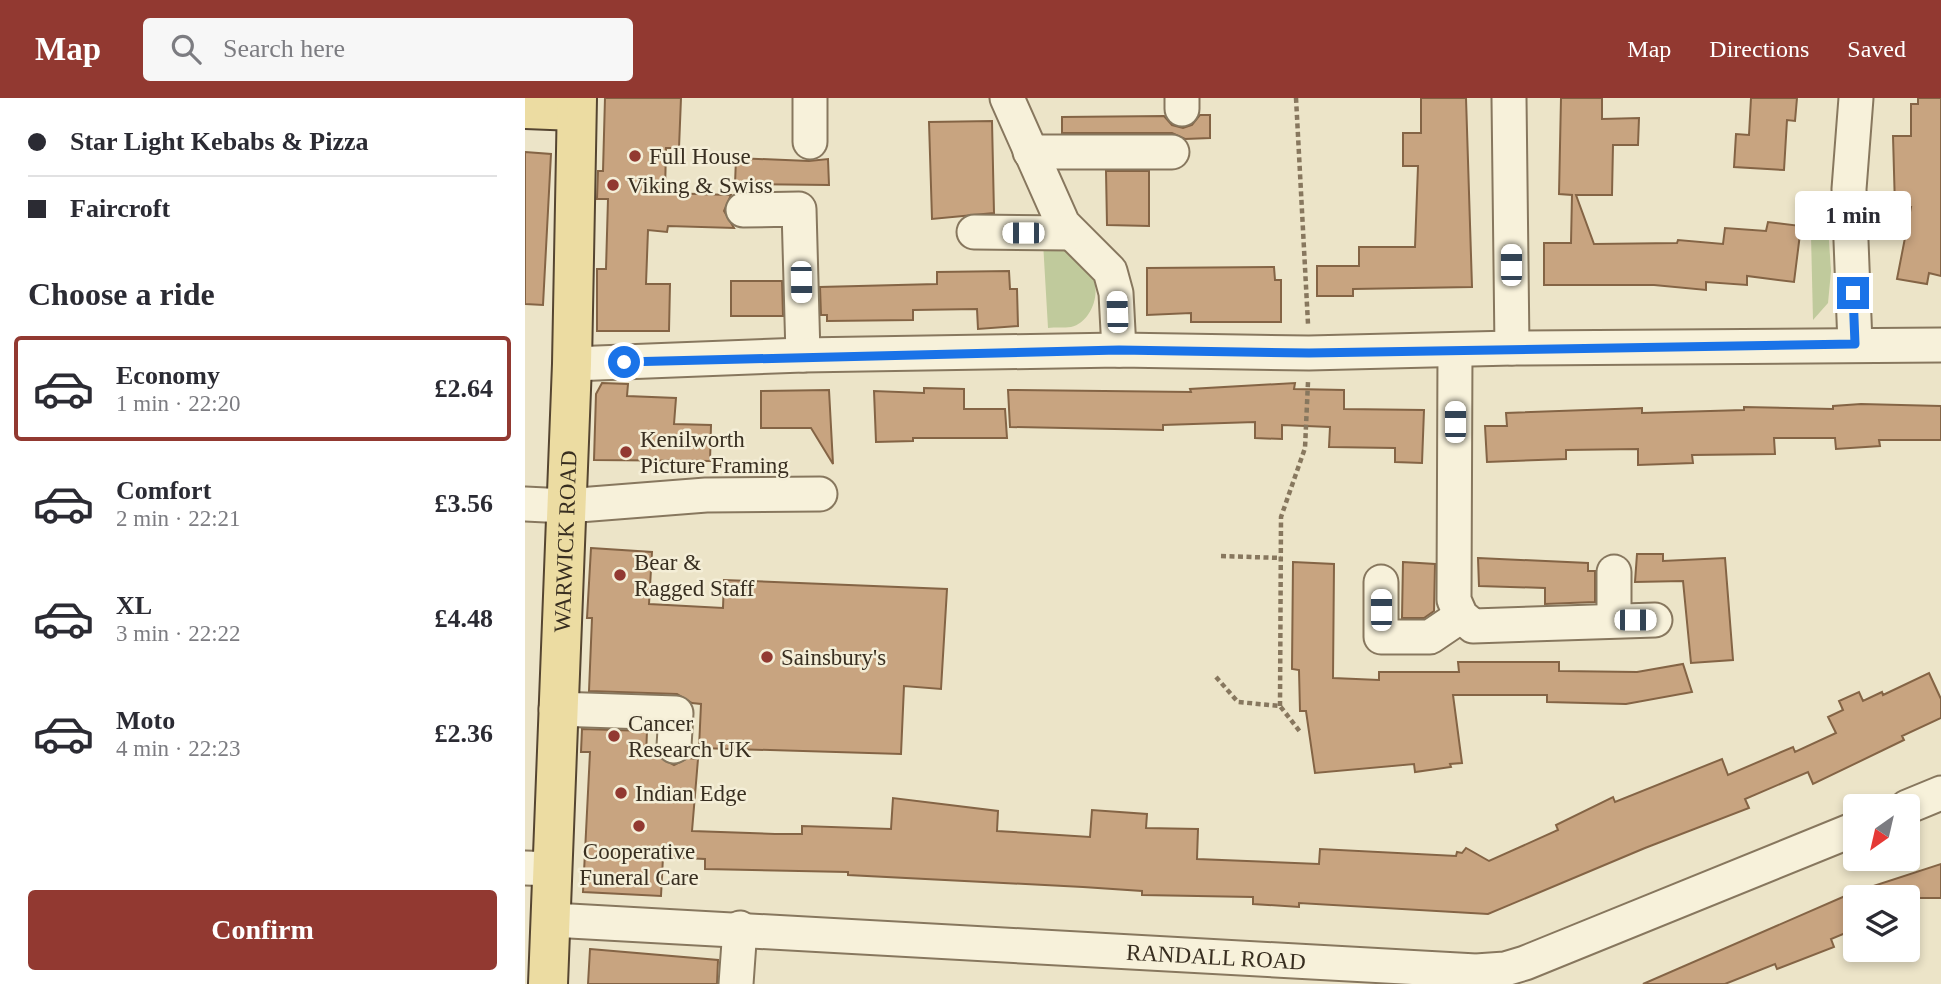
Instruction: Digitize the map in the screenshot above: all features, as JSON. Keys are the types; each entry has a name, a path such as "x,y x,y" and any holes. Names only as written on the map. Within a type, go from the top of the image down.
{"main road":[{"path":"525,109 577,104"},
{"name":"WARWICK ROAD","path":"540,983 552,920 540,868 556,709 566,506 572,364 577,104"}],"street":[{"path":"810,98 810,142"},
{"path":"1007,98 1054,207 1071,233 1110,271 1116,293 1119,350"},
{"path":"1509,98 1512,348"},
{"path":"1855,344 1850,190 1856,98"},
{"path":"1030,152 1172,152"},
{"path":"743,211 799,209 803,355"},
{"path":"974,232 1071,233"},
{"path":"572,364 803,355 1119,350 1309,353 1512,348 1941,345"},
{"path":"1455,350 1454,600 1461,616 1473,626 1655,620"},
{"path":"525,504 566,506 706,495 820,494"},
{"path":"1614,572 1614,620"},
{"path":"1381,582 1381,637 1430,638 1461,616"},
{"path":"556,709 676,713 674,746"},
{"path":"1920,802 1941,793"},
{"name":"RANDALL ROAD","path":"552,920 740,928 1476,971 1505,969 1525,962 1843,834"},
{"path":"736,984 740,928"}],"path":[{"path":"1296,98 1309,353 1305,448 1281,517 1280,706 1301,733"},
{"path":"1221,556 1281,558"},
{"path":"1216,677 1238,702 1280,706"}],"green space":[{"path":"1810,193 1826,197 1831,271 1828,303 1813,320"},
{"path":"1043,242 1075,257 1094,279 1095,296 1090,312 1085,319 1071,327 1048,328"}],"building":[{"path":"605,98 681,98 679,148 666,148 665,193 731,195 724,211 734,228 668,226 667,232 648,230 646,284 670,284 669,331 597,331 597,269 606,269 608,199 597,199 598,171 603,171"},
{"path":"1421,98 1466,98 1472,287 1353,289 1353,296 1317,296 1317,266 1359,266 1359,247 1415,247 1418,166 1403,166 1403,133 1421,133"},
{"path":"1561,98 1602,98 1602,119 1639,118 1638,145 1613,145 1612,195 1576,195 1594,244 1677,243 1678,240 1723,244 1725,228 1766,231 1768,222 1801,226 1794,282 1747,276 1747,285 1706,282 1706,290 1654,285 1544,285 1544,243 1571,243 1572,195 1559,194"},
{"path":"1751,98 1797,98 1795,121 1787,120 1784,170 1734,167 1736,134 1749,135"},
{"path":"1918,98 1941,98 1941,276 1929,273 1927,284 1897,279 1911,207 1895,207 1893,136 1911,136 1911,104 1918,104"},
{"path":"1200,115 1210,115 1210,138 1185,139 1172,133 1062,133 1062,117 1164,116 1172,125 1183,128 1192,125"},
{"path":"992,121 994,213 932,219 929,122"},
{"path":"525,152 551,154 543,305 525,304"},
{"path":"736,158 809,161 828,159 829,185 735,184"},
{"path":"1106,171 1149,171 1149,226 1107,225"},
{"path":"1274,267 1275,280 1281,280 1281,322 1191,322 1191,313 1147,315 1147,268"},
{"path":"1009,271 1010,289 1017,289 1018,326 978,329 977,309 913,310 913,320 827,321 827,315 821,315 820,287 937,284 937,272"},
{"path":"731,281 782,281 783,316 731,316"},
{"path":"602,383 628,384 627,396 676,398 674,424 711,425 710,461 594,460 596,394"},
{"path":"1295,383 1294,389 1344,390 1344,409 1424,410 1422,463 1395,462 1395,448 1329,447 1330,427 1282,425 1282,439 1255,438 1255,422 1163,425 1163,430 1010,427 1008,390 1191,392 1190,389"},
{"path":"924,388 964,389 964,409 1005,409 1007,438 913,438 913,441 876,442 874,391 924,393"},
{"path":"829,390 833,464 811,428 761,428 761,391"},
{"path":"1833,406 1941,406 1941,440 1879,440 1880,446 1836,449 1835,438 1774,438 1775,454 1692,455 1693,463 1638,465 1638,449 1566,450 1566,459 1487,462 1485,426 1507,426 1506,413 1642,408 1642,413 1744,410 1744,407 1833,409"},
{"name":"Sainsbury's","path":"591,548 652,552 649,604 723,608 724,580 947,589 941,689 904,686 901,754 699,748 701,704 692,703 677,694 589,691 592,618 587,618"},
{"path":"1637,554 1663,554 1663,561 1725,558 1733,660 1691,663 1683,581 1635,582"},
{"path":"1478,558 1588,563 1588,571 1595,571 1595,602 1545,604 1545,588 1479,586"},
{"path":"1293,562 1334,564 1333,678 1379,680 1379,672 1459,672 1458,662 1559,662 1559,671 1637,672 1683,664 1692,692 1626,704 1547,702 1547,695 1453,695 1462,763 1415,772 1414,764 1315,773 1306,711 1300,711 1299,670 1292,669"},
{"path":"1403,562 1435,564 1434,611 1424,618 1402,618"},
{"path":"1929,673 1941,699 1941,718 1902,736 1904,740 1813,784 1808,772 1745,799 1749,808 1488,914 1299,903 1299,907 1253,904 1253,897 1142,895 1142,891 848,875 848,872 705,869 705,859 663,857 661,896 583,892 590,752 581,752 582,729 647,731 646,756 658,756 674,765 688,758 698,759 692,831 802,834 802,826 891,829 893,798 998,811 997,831 1090,837 1092,810 1147,814 1146,828 1198,829 1197,859 1319,864 1320,849 1456,856 1457,852 1462,853 1466,848 1489,861 1558,830 1556,825 1613,797 1615,802 1722,759 1728,775 1793,747 1795,752 1836,733 1828,717 1843,710 1839,701 1859,692 1863,701 1882,692 1883,695"},
{"path":"1941,864 1941,898 1920,898 1920,885 1877,885 1920,872"},
{"path":"1843,897 1843,934 1831,939 1834,947 1777,969 1775,964 1725,984 1643,984"},
{"path":"590,949 718,960 717,984 588,984"}],"place":[{"name":"Full House","path":"635,156"},
{"name":"Viking & Swiss","path":"613,185"},
{"name":"Kenilworth Picture Framing","path":"626,452"},
{"name":"Bear & Ragged Staff","path":"620,575"},
{"name":"Sainsbury's","path":"767,657"},
{"name":"Cancer Research UK","path":"614,736"},
{"name":"Indian Edge","path":"621,793"},
{"name":"Cooperative Funeral Care","path":"639,826"}],"route":[{"path":"624,362 803,355 1119,350 1309,353 1855,344 1853,293"}]}
